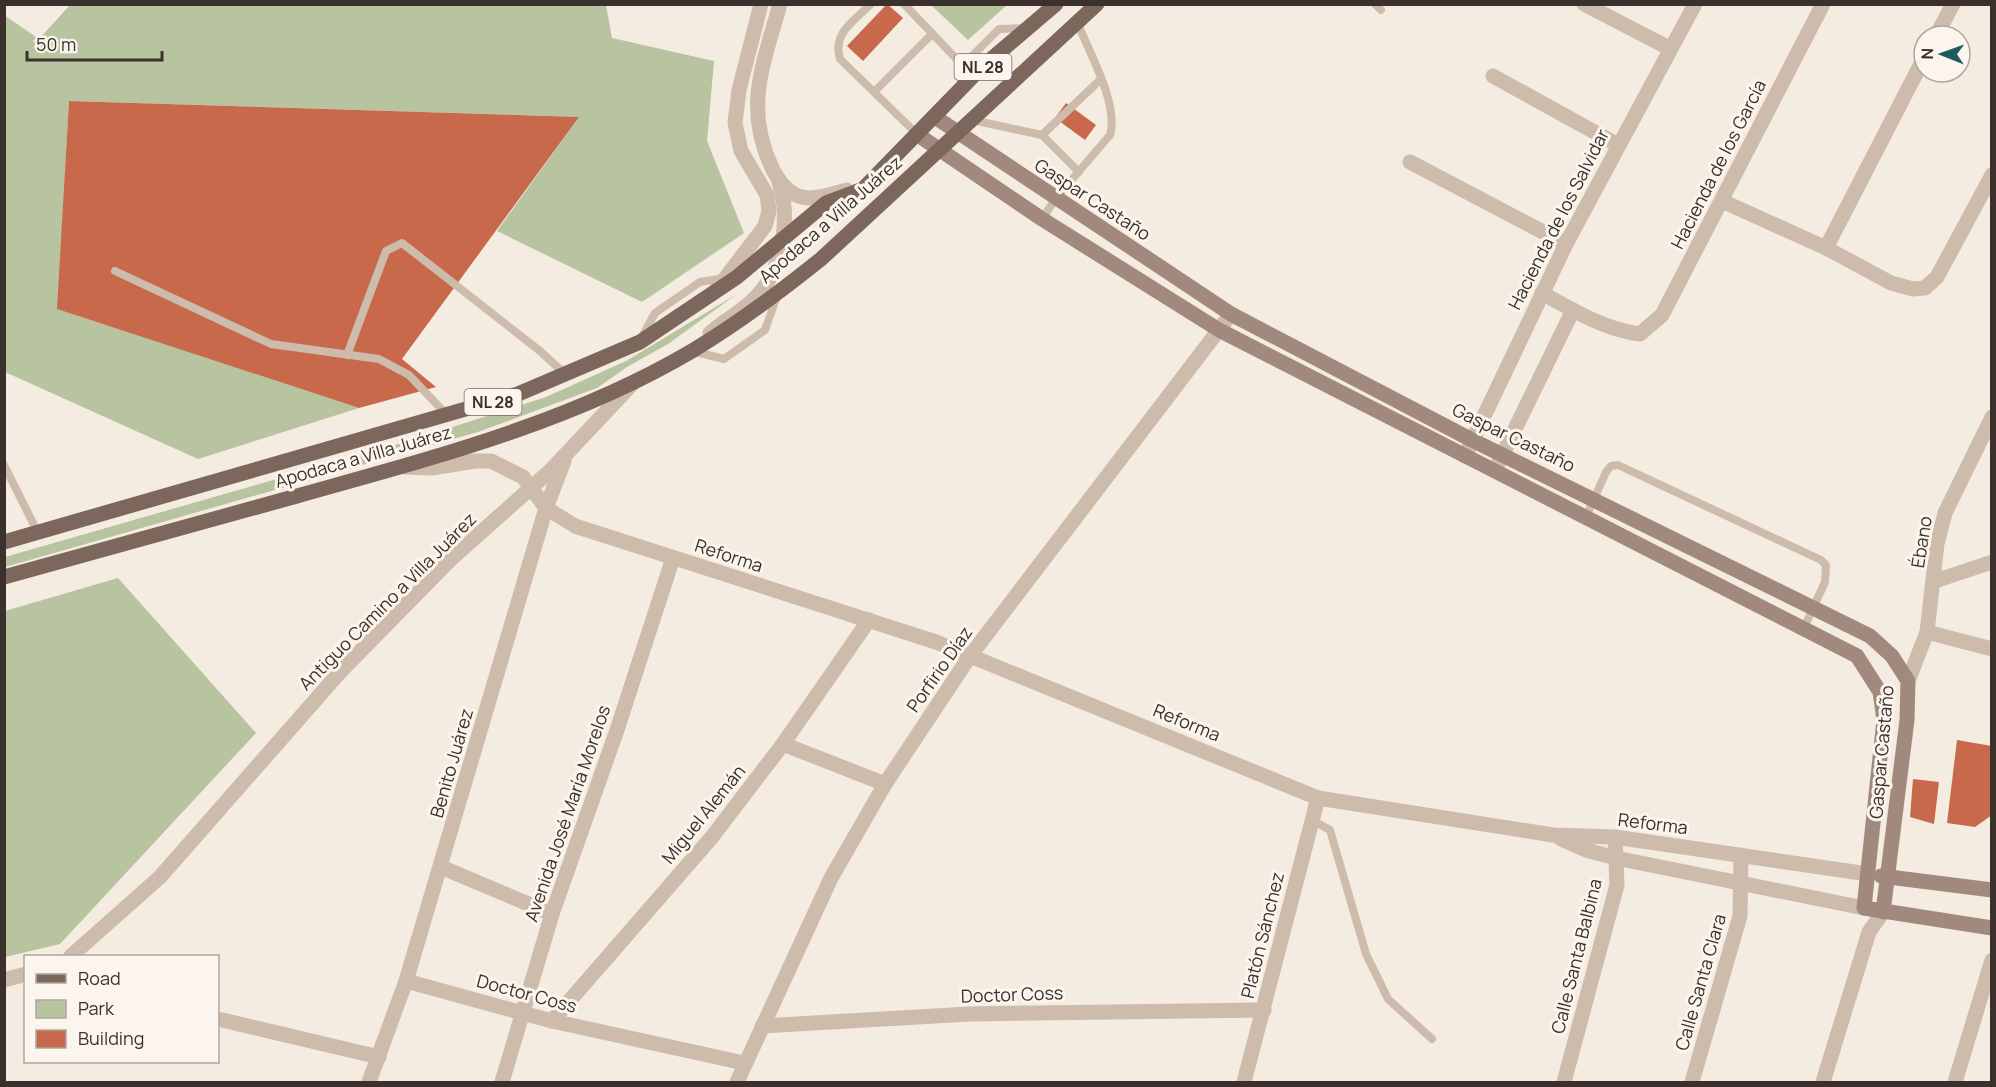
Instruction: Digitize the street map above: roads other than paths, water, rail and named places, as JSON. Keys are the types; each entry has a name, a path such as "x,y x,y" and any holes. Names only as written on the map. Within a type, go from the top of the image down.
{"main road":[{"name":"Apodaca a Villa Juárez","path":"4,542 518,394 640,342 714,294 826,203 867,185 935,117 968,78 1056,4"},
{"name":"Apodaca a Villa Juárez","path":"4,577 452,452 539,423 636,380 688,353 778,293 821,259 936,150 1097,4"},
{"name":"Gaspar Castaño","path":"935,117 1231,314 1473,440 1870,636 1892,656 1908,681 1907,720 1890,877 1883,912"},
{"name":"Gaspar Castaño","path":"918,135 936,150 1042,219 1219,330 1857,656 1880,692 1884,720 1864,908"},
{"path":"1868,874 1992,890"},
{"path":"1864,908 1992,928"}],"street":[{"path":"731,278 765,226 769,211 767,195 741,151 735,123 739,90 761,4"},
{"path":"688,353 754,299 770,281 782,241 785,211 779,182 760,138 756,116 757,92 780,4"},
{"path":"1584,4 1669,48"},
{"name":"Hacienda de los Salvidar","path":"1465,456 1566,244 1669,48 1695,4"},
{"name":"Hacienda de los García","path":"1573,310 1626,333 1640,334 1652,327 1662,315 1823,4"},
{"path":"1942,24 1953,4"},
{"path":"1492,76 1617,145"},
{"path":"1826,248 1912,81"},
{"path":"1410,162 1566,244"},
{"path":"1722,201 1826,248 1891,284 1913,289 1925,288 1937,277 1992,175"},
{"path":"779,182 801,197 814,198 867,185"},
{"path":"1495,470 1573,310 1542,293"},
{"name":"Porfirio Díaz","path":"737,1083 744,1063 831,878 885,784 970,656 1231,314"},
{"name":"Antiguo Camino a Villa Juárez","path":"73,955 160,877 355,656 450,560 567,453 636,380"},
{"name":"Ébano","path":"1908,681 1927,632 1935,581 1937,544 1945,513 1985,438 1992,417"},
{"name":"Benito Juárez","path":"369,1083 406,981 547,506 567,453"},
{"path":"399,466 432,468 475,460 491,461 523,477 547,506"},
{"name":"Reforma","path":"547,506 575,526 936,642 1318,798 1553,835 1615,837 1868,874"},
{"name":"Avenida José María Morelos","path":"502,1083 552,914 616,733 674,558"},
{"path":"1935,581 1992,562"},
{"name":"Miguel Alemán","path":"552,1021 712,837 783,744 869,620"},
{"path":"1927,632 1992,649"},
{"path":"783,744 885,784"},
{"name":"Platón Sánchez","path":"1244,1083 1318,798"},
{"path":"1553,835 1586,850 1616,858 1864,908 1869,932"},
{"name":"Calle Santa Balbina","path":"1564,1083 1617,885 1615,837"},
{"name":"Calle Santa Clara","path":"1692,1083 1740,916 1741,855"},
{"path":"441,867 552,914"},
{"path":"1823,1083 1869,932 1883,912"},
{"path":"1955,1083 1992,960"},
{"path":"4,980 24,975"},
{"name":"Doctor Coss","path":"406,981 552,1021 744,1063"},
{"name":"Doctor Coss","path":"762,1026 979,1014 1264,1010"},
{"path":"219,1019 379,1057"}],"lane":[{"path":"871,4 838,38 837,48 840,59 918,135"},
{"path":"904,4 968,78"},
{"path":"1042,219 1056,198 1110,135 1113,125 1113,114 1077,22"},
{"path":"875,91 931,35"},
{"path":"1042,135 1100,80"},
{"path":"969,120 1042,135 1079,171"},
{"path":"347,355 386,251 402,243 540,351 566,375"},
{"path":"115,271 271,344 379,359 410,375 447,416"},
{"path":"640,342 655,313 700,282 731,278"},
{"path":"688,353 724,359 765,330 778,293"},
{"path":"4,465 38,533"},
{"path":"1586,517 1606,472 1611,466 1626,467 1821,561 1826,565 1827,573 1804,628"},
{"path":"1312,820 1330,830 1366,954 1388,999 1432,1039"}]}
